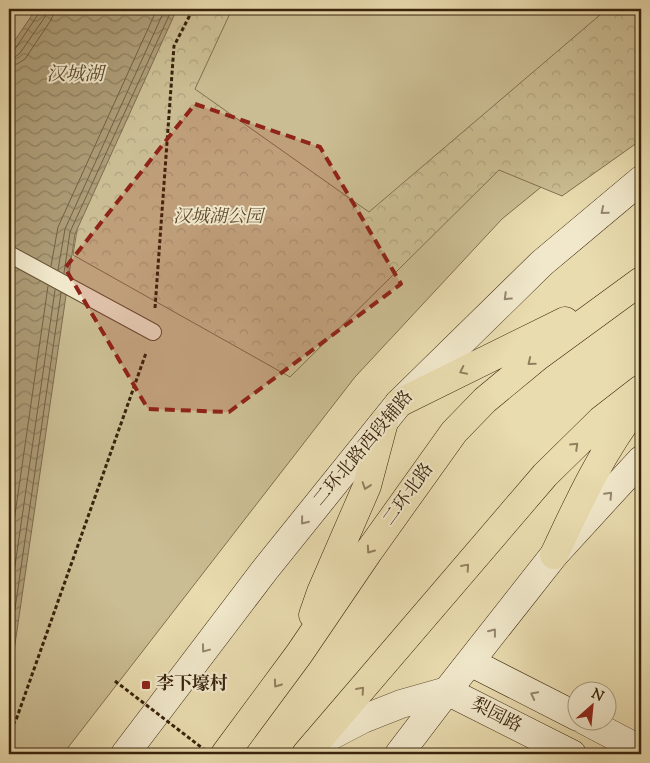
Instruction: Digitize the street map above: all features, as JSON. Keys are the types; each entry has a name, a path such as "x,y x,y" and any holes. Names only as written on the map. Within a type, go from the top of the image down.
{"highway":[{"path":"299,654 321,592 366,486 391,412 636,284"},
{"name":"二环北路","path":"225,754 299,654 369,551 454,432 485,400 538,357 636,284"},
{"path":"310,749 545,475 601,420 641,389"},
{"path":"554,555 578,503 610,444 641,400"}],"main road":[{"name":"二环北路西段辅路","path":"125,754 264,570 391,412 542,263 641,180"},
{"path":"400,754 446,691 554,555 641,460"},
{"name":"梨园路","path":"470,662 568,712"},
{"path":"310,749 363,718 401,704 446,691"},
{"name":"梨园路","path":"446,691 572,754"},
{"path":"603,730 641,750"}],"lane":[{"path":"9,254 153,332"}],"path":[{"path":"9,730 20,710 153,332 174,46 193,9"},
{"path":"115,681 210,754"}],"highlighted area":[{"path":"195,104 320,147 401,284 229,412 148,409 65,268"}],"green space":[{"name":"汉城湖公园","path":"9,9 641,9 622,121 502,219 355,377 63,754 9,754"},
{"path":"129,9 232,9 195,89 369,212 607,9 641,9 641,140 562,196 499,170 290,377 73,255 106,50"}],"water":[{"name":"汉城湖","path":"36,9 177,9 75,234 9,685 9,49"}],"place":[{"name":"李下壕村","path":"146,685"}]}
